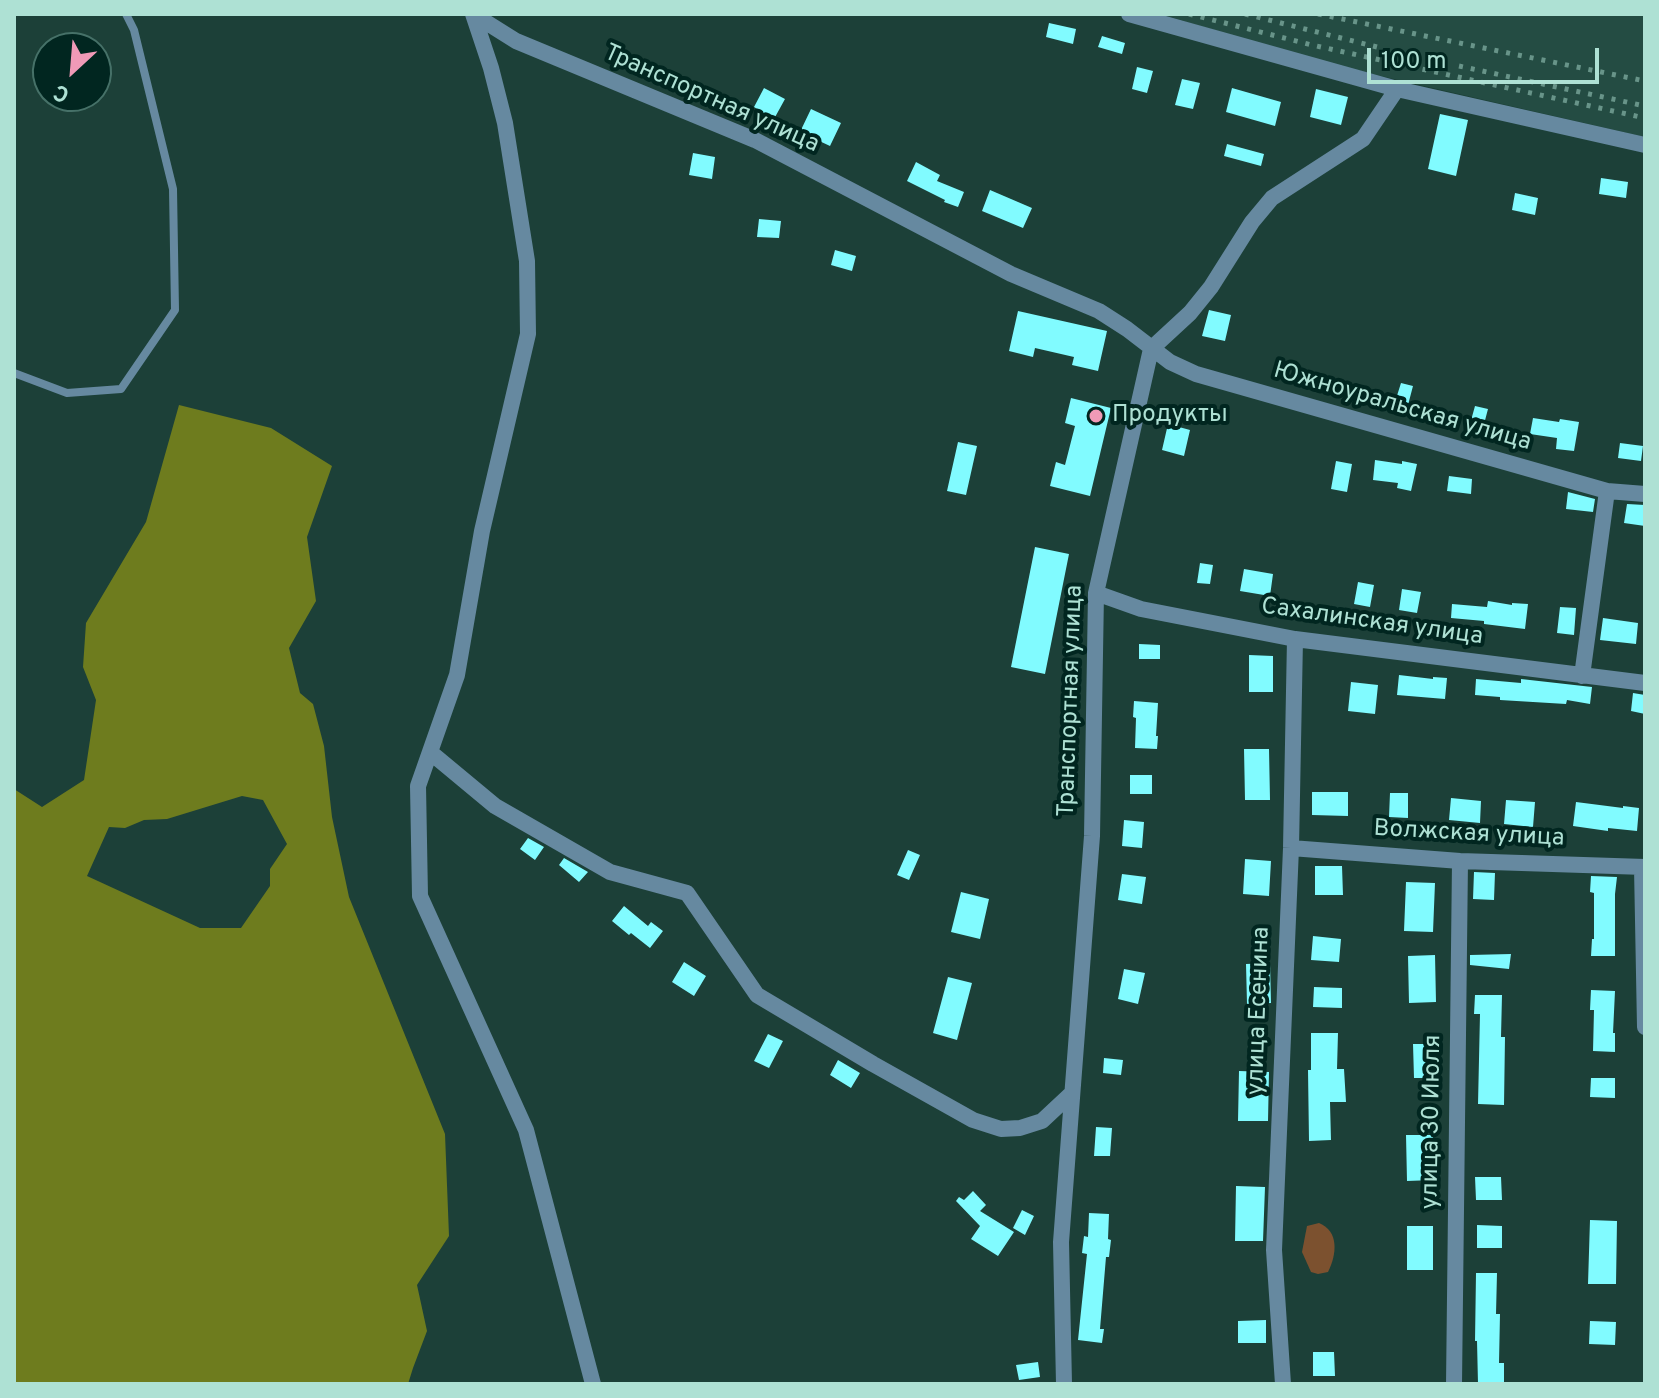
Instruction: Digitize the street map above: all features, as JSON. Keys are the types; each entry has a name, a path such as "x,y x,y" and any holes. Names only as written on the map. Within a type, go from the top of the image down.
{"street":[{"path":"473,14 505,123 527,261 528,334 482,531 457,675 418,786 420,896 526,1130 593,1384"},
{"name":"Транспортная улица","path":"473,14 516,41 755,140 1011,274 1099,311 1151,349 1096,593 1092,836 1061,1242 1064,1384"},
{"path":"1129,14 1397,89 1645,145"},
{"path":"1151,349 1190,313 1211,287 1252,222 1272,198 1363,139 1397,89"},
{"name":"Южноуральская улица","path":"1151,349 1196,374 1607,491 1645,494"},
{"path":"1582,676 1607,491"},
{"name":"Сахалинская улица","path":"1096,593 1141,609 1295,639 1645,683"},
{"name":"улица Есенина","path":"1283,1384 1274,1250 1291,848 1295,639"},
{"path":"430,752 495,806 610,872 687,893 757,995 973,1120 1001,1129 1020,1128 1042,1121 1072,1093"},
{"name":"Волжская улица","path":"1291,848 1460,861 1643,867"},
{"name":"улица 30 Июля","path":"1454,1384 1460,861"},
{"path":"1643,867 1645,1027"}],"lane":[{"path":"14,373 67,393 121,389 175,310 173,189 134,30 126,14"}],"shaded area":[{"path":"1160,14 1645,14 1645,137 1329,64"},
{"path":"179,405 271,428 332,466 307,537 316,601 289,648 300,693 313,704 324,746 332,817 349,897 445,1134 449,1236 417,1285 427,1331 408,1384 14,1384 14,789 42,807 84,780 96,700 83,667 86,623 146,522","holes":["242,796 263,800 287,844 270,869 270,886 241,928 200,928 87,876 109,827 125,828 144,820 167,819"]},
{"path":"1319,1223 1333,1237 1334,1251 1328,1272 1318,1274 1311,1272 1302,1252 1307,1226"}],"building":[{"path":"1049,23 1076,29 1073,44 1046,37"},
{"path":"1102,36 1125,43 1122,54 1098,47"},
{"path":"1137,67 1153,71 1147,93 1132,89"},
{"path":"1182,79 1200,83 1193,109 1175,105"},
{"path":"764,88 785,99 774,119 754,107"},
{"path":"1232,88 1281,102 1275,126 1226,112"},
{"path":"1316,89 1348,97 1341,125 1310,117"},
{"path":"811,109 841,123 830,146 800,132"},
{"path":"1440,114 1468,120 1456,176 1428,169"},
{"path":"1227,144 1264,154 1261,166 1224,156"},
{"path":"693,153 715,157 712,179 689,175"},
{"path":"916,162 940,175 937,181 964,192 958,207 907,181"},
{"path":"1601,178 1628,182 1626,198 1599,194"},
{"path":"990,190 1032,208 1023,228 982,211"},
{"path":"1515,193 1538,198 1535,215 1512,210"},
{"path":"759,219 781,221 779,238 757,237"},
{"path":"835,250 856,256 852,271 831,265"},
{"path":"1209,310 1231,315 1225,341 1202,336"},
{"path":"1018,311 1107,331 1098,371 1072,365 1074,357 1035,348 1033,357 1009,351"},
{"path":"1401,383 1413,386 1408,405 1395,402"},
{"path":"1071,398 1111,408 1090,496 1050,486 1056,462 1065,465 1075,426 1065,423"},
{"path":"1475,406 1488,409 1483,428 1470,424"},
{"path":"1533,418 1579,422 1574,451 1556,449 1557,438 1530,434"},
{"path":"1168,424 1190,430 1184,456 1162,450"},
{"path":"958,442 977,446 966,495 947,491"},
{"path":"1620,443 1643,446 1641,461 1618,458"},
{"path":"1375,460 1417,464 1411,491 1397,488 1398,483 1373,480"},
{"path":"1336,461 1352,464 1347,492 1331,489"},
{"path":"1449,476 1472,479 1471,494 1447,491"},
{"path":"1568,492 1595,499 1593,512 1566,509"},
{"path":"1627,504 1645,505 1645,526 1624,523"},
{"path":"1035,547 1069,554 1045,674 1011,667"},
{"path":"1200,563 1213,565 1210,584 1197,583"},
{"path":"1244,569 1273,574 1270,596 1240,591"},
{"path":"1358,582 1374,585 1370,607 1354,604"},
{"path":"1402,589 1421,592 1417,613 1399,610"},
{"path":"1488,601 1528,604 1525,629 1451,618 1452,604 1487,607"},
{"path":"1560,607 1576,608 1574,635 1557,633"},
{"path":"1603,618 1638,623 1636,644 1600,640"},
{"path":"1139,644 1160,645 1160,659 1139,659"},
{"path":"1249,655 1273,656 1273,692 1249,692"},
{"path":"1399,675 1447,678 1445,699 1397,695"},
{"path":"1476,679 1521,683 1521,679 1592,687 1590,704 1567,700 1566,704 1500,700 1500,697 1475,695"},
{"path":"1351,682 1378,685 1375,714 1348,711"},
{"path":"1633,693 1645,695 1645,714 1631,711"},
{"path":"1134,701 1158,703 1157,749 1135,748"},
{"path":"1244,749 1269,749 1270,800 1245,800"},
{"path":"1130,775 1152,775 1152,794 1130,794"},
{"path":"1312,792 1348,792 1348,816 1312,815"},
{"path":"1390,793 1408,793 1408,818 1389,817"},
{"path":"1451,798 1481,801 1480,823 1449,820"},
{"path":"1506,800 1535,802 1533,827 1504,824"},
{"path":"1576,802 1639,808 1637,831 1573,826"},
{"path":"1124,820 1144,822 1142,848 1122,846"},
{"path":"528,838 544,847 535,860 520,849"},
{"path":"908,850 920,855 909,880 897,875"},
{"path":"564,858 588,872 579,882 559,865"},
{"path":"1245,859 1271,861 1269,896 1243,894"},
{"path":"1315,866 1342,866 1343,895 1315,895"},
{"path":"1474,872 1495,873 1494,900 1473,899"},
{"path":"1122,874 1146,877 1142,904 1118,900"},
{"path":"1591,876 1617,877 1615,956 1591,956 1594,893 1590,892"},
{"path":"1406,882 1435,883 1433,932 1404,931"},
{"path":"961,892 989,899 980,939 951,932"},
{"path":"624,906 648,926 651,922 663,931 650,948 612,921"},
{"path":"1313,936 1341,939 1339,962 1311,960"},
{"path":"1511,954 1509,969 1470,965 1470,955"},
{"path":"1435,955 1436,1002 1409,1003 1408,956"},
{"path":"684,962 706,976 694,996 672,982"},
{"path":"1270,963 1271,1003 1247,1004 1246,964"},
{"path":"1124,969 1145,973 1138,1004 1118,999"},
{"path":"948,977 972,983 957,1040 933,1033"},
{"path":"1314,987 1342,988 1342,1008 1313,1007"},
{"path":"1591,990 1615,991 1615,1052 1593,1051"},
{"path":"1475,995 1502,995 1504,1105 1478,1104 1480,1014 1474,1014"},
{"path":"1311,1033 1338,1033 1337,1069 1344,1069 1346,1102 1330,1102 1331,1140 1309,1141"},
{"path":"768,1034 783,1041 769,1068 754,1061"},
{"path":"1413,1044 1435,1044 1435,1078 1414,1078"},
{"path":"1104,1058 1123,1060 1121,1075 1103,1073"},
{"path":"838,1060 860,1073 851,1088 830,1075"},
{"path":"1239,1071 1269,1072 1268,1121 1238,1121"},
{"path":"1591,1078 1615,1078 1615,1098 1590,1097"},
{"path":"1096,1127 1112,1128 1110,1156 1094,1156"},
{"path":"1406,1135 1433,1135 1434,1180 1407,1181"},
{"path":"1475,1177 1501,1177 1502,1200 1476,1200"},
{"path":"1236,1186 1265,1187 1263,1241 1235,1241"},
{"path":"973,1191 986,1205 980,1211 1014,1232 998,1256 971,1239 980,1226 956,1201 959,1197 964,1200"},
{"path":"1022,1210 1034,1216 1025,1235 1013,1228"},
{"path":"1089,1213 1109,1214 1108,1239 1111,1240 1109,1257 1106,1257 1100,1329 1104,1329 1102,1343 1078,1340 1087,1254 1082,1253 1084,1236 1088,1237"},
{"path":"1590,1220 1617,1221 1616,1284 1588,1284"},
{"path":"1477,1225 1502,1226 1502,1248 1477,1248"},
{"path":"1407,1226 1433,1226 1433,1270 1407,1270"},
{"path":"1476,1273 1497,1273 1499,1363 1504,1363 1504,1384 1478,1384"},
{"path":"1266,1320 1266,1343 1238,1343 1238,1321"},
{"path":"1590,1321 1616,1322 1615,1345 1589,1344"},
{"path":"1313,1352 1334,1352 1335,1376 1313,1376"},
{"path":"1038,1362 1040,1377 1019,1380 1016,1365"}],"railway":[{"path":"1189,14 1312,45 1645,118"},
{"path":"1245,14 1381,48"},
{"path":"1318,14 1645,81"},
{"path":"1459,66 1645,106"}],"place":[{"name":"Продукты","path":"1096,416"}]}
